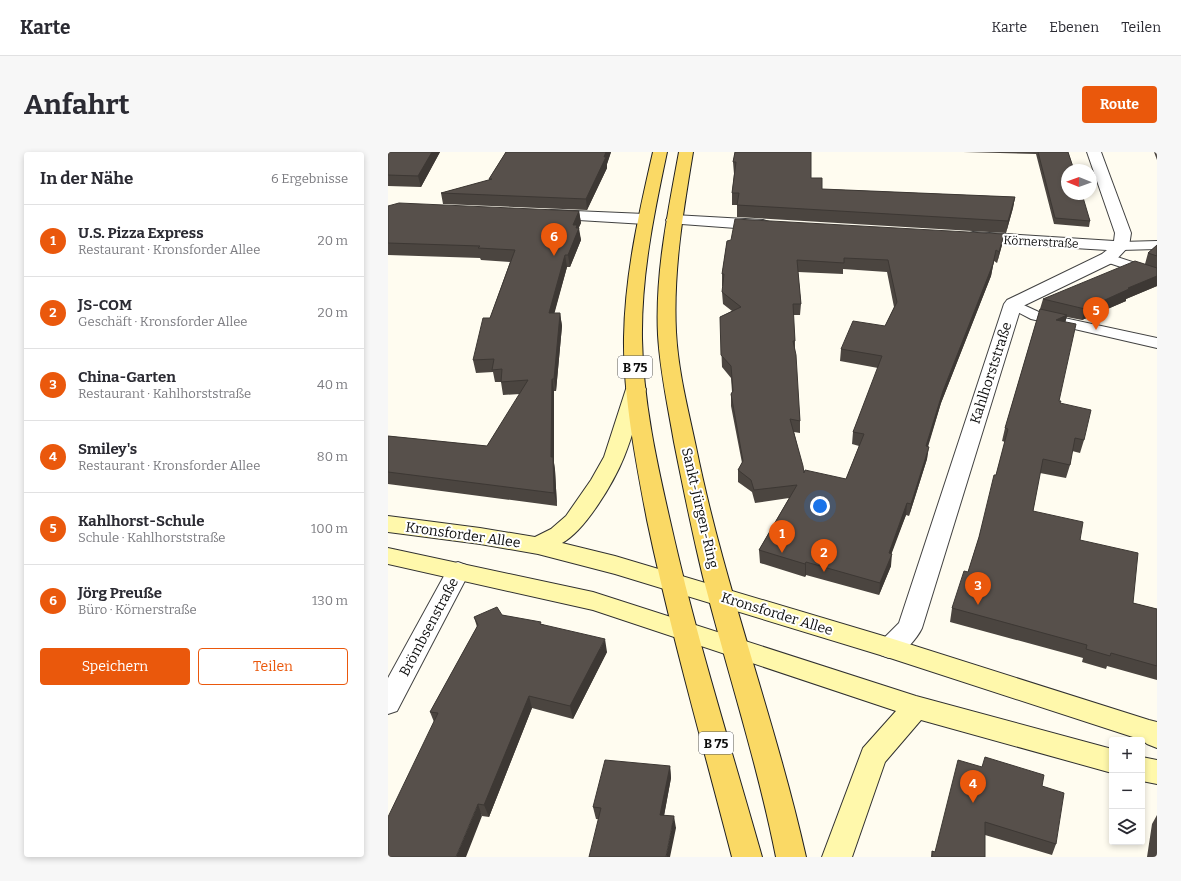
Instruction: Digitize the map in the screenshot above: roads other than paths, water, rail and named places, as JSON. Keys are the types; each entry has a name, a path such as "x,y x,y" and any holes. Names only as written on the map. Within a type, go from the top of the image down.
{"main road":[{"name":"B 75","path":"660,152 645,219 637,275 633,338 636,389 649,476 672,582 747,857"},
{"name":"Sankt-Jürgen-Ring","path":"686,152 674,220 668,276 667,334 673,385 690,472 720,596 766,750 783,816 791,857"},
{"path":"538,546 559,535 574,522 600,483 614,457 636,389"},
{"name":"Kronsforder Allee","path":"388,524 480,536 538,546 615,565 890,648 1149,731 1157,736"},
{"path":"388,556 593,601 916,707 1109,759"},
{"path":"837,857 873,756 916,707"},
{"path":"1145,770 1157,772"}],"street":[{"path":"1094,152 1122,233 1121,246"},
{"path":"536,214 645,219"},
{"path":"674,220 776,226"},
{"name":"Körnerstraße","path":"956,236 1121,246"},
{"name":"Kahlhorststraße","path":"890,648 910,628 1013,304 1108,258 1121,246"},
{"name":"Brömbsenstraße","path":"388,703 458,571"}],"lane":[{"path":"1121,246 1156,246"},
{"path":"1108,258 1157,275"},
{"path":"1013,304 1036,316 1157,343"}],"place":[{"name":"Jörg Preuße","path":"554,256"},
{"name":"Kahlhorst-Schule","path":"1096,330"},
{"name":"U.S. Pizza Express","path":"782,553"},
{"name":"JS-COM","path":"824,572"},
{"name":"China-Garten","path":"978,605"},
{"name":"Smiley's","path":"973,803"}]}
